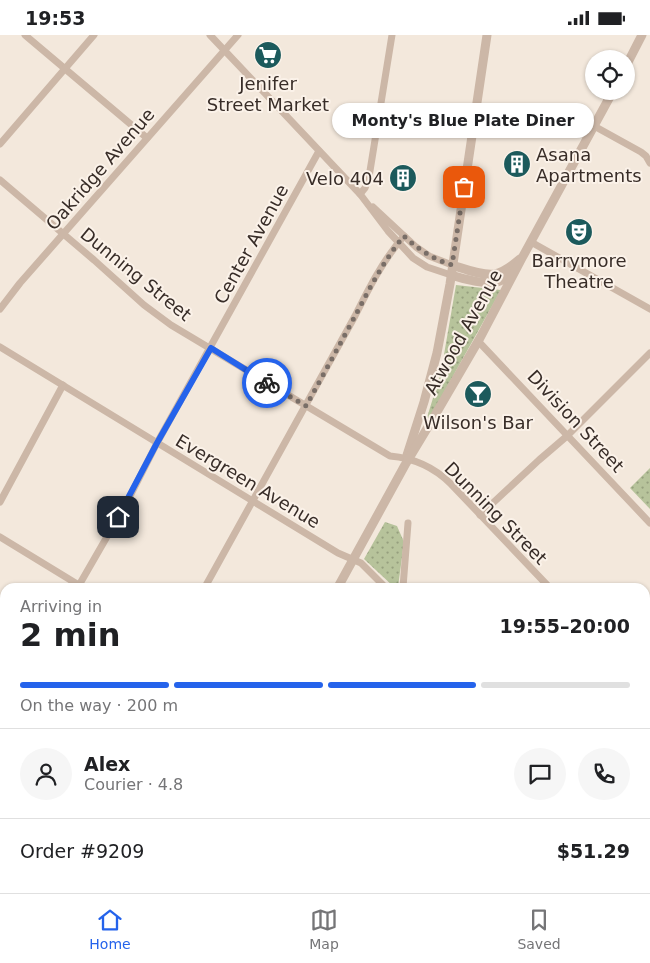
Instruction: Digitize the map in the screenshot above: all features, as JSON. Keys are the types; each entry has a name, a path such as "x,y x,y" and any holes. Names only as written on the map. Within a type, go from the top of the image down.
{"street":[{"path":"25,35 147,137"},
{"path":"0,144 94,35"},
{"path":"210,35 360,194 398,243 420,264 451,275 496,282 505,278 520,262"},
{"name":"Oakridge Avenue","path":"0,309 20,283 238,35"},
{"path":"360,194 365,188 369,177 392,35"},
{"path":"406,461 437,353 488,35"},
{"path":"634,50 642,35"},
{"name":"Atwood Avenue","path":"340,583 406,461 478,341 608,100"},
{"path":"594,126 641,152 650,163"},
{"name":"Center Avenue","path":"82,583 157,443 319,151"},
{"name":"Dunning Street","path":"0,180 170,325 390,456 428,466 437,471 545,583"},
{"path":"370,206 416,247 429,256 452,265 495,274 520,262"},
{"path":"207,583 372,283 404,236"},
{"path":"531,242 650,309"},
{"name":"Division Street","path":"478,341 650,523"},
{"name":"Evergreen Avenue","path":"0,347 341,555 364,565 381,583"},
{"path":"480,515 567,435 650,353"},
{"path":"0,502 63,385"},
{"path":"402,583 408,523"},
{"path":"0,537 74,583"}],"green space":[{"path":"456,285 501,290 425,424 441,372"},
{"path":"650,468 650,509 630,488"},
{"path":"385,522 397,526 404,542 399,583 390,583 364,559"}],"way so far":[{"path":"267,383 306,406 372,283 392,250 404,236 429,256 452,265 464,187"}],"place":[{"name":"Jenifer Street Market","path":"268,55"},
{"name":"Asana Apartments","path":"517,164"},
{"name":"Velo 404","path":"403,178"},
{"name":"Monty's Blue Plate Diner","path":"464,187"},
{"name":"Barrymore Theatre","path":"579,232"},
{"name":"Wilson's Bar","path":"478,394"}],"route":[{"path":"118,517 157,443 211,348 267,383"}]}
